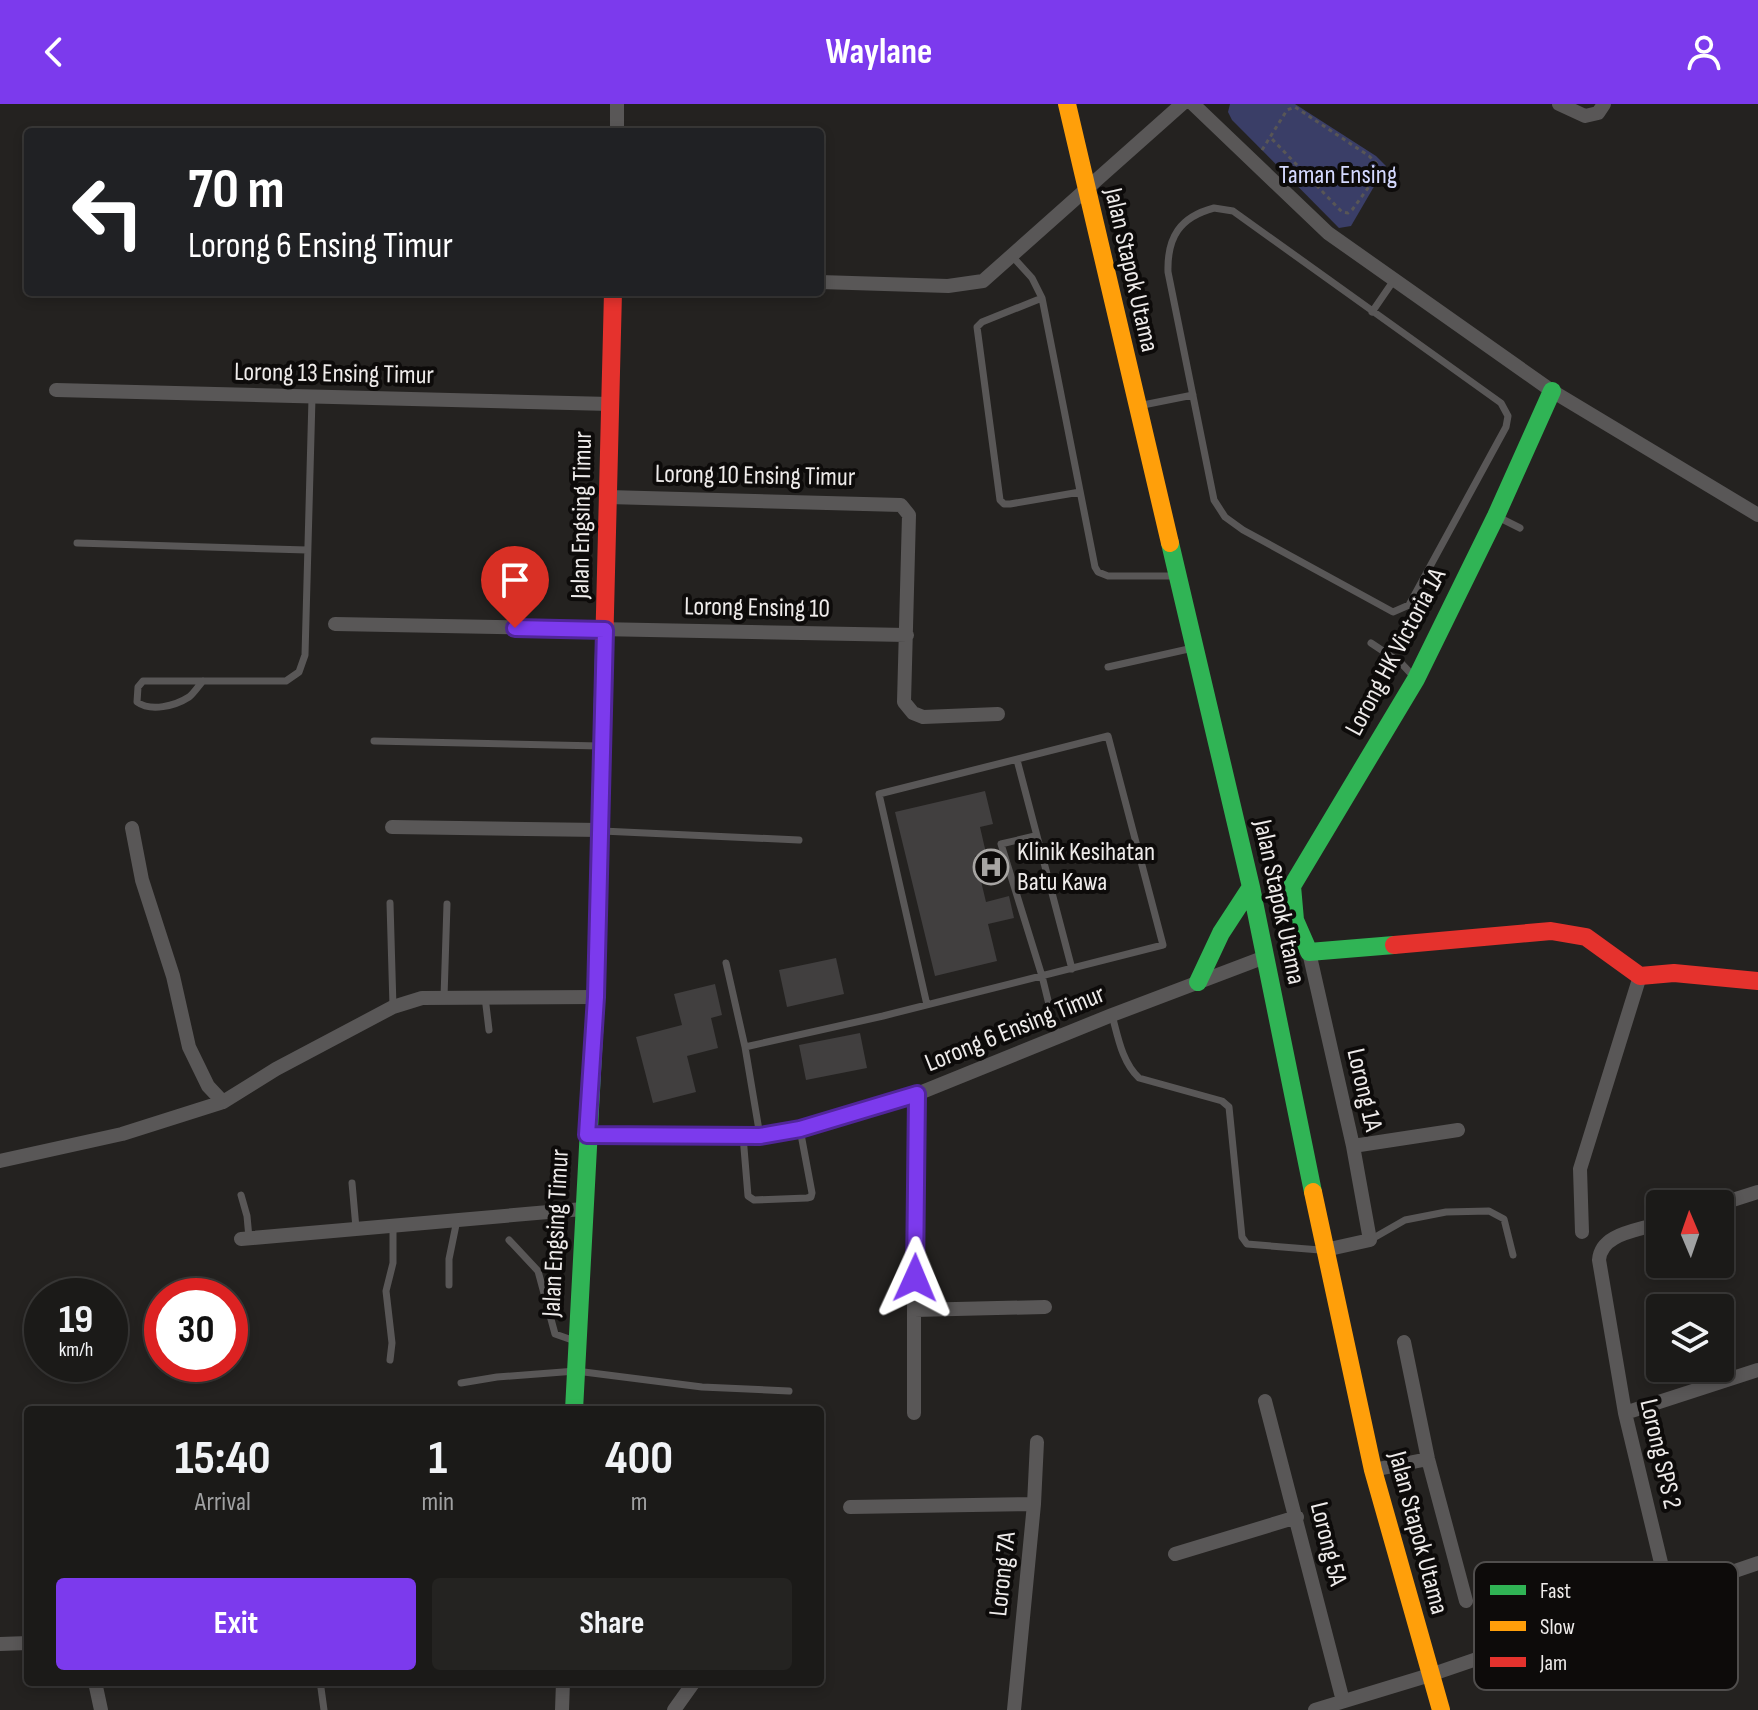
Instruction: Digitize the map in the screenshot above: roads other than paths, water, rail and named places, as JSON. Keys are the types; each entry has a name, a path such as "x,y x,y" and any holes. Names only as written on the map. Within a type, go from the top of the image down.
{"street":[{"path":"617,104 617,128"},
{"name":"Jalan Stapok Utama","path":"1067,104 1251,887 1373,1470 1441,1710"},
{"path":"824,282 968,284 983,281 1182,104"},
{"path":"1193,104 1328,233 1552,391 1758,515"},
{"path":"1559,104 1585,116 1598,113 1604,104"},
{"name":"Jalan Engsing Timur","path":"574,1406 596,997 613,296"},
{"name":"Lorong 13 Ensing Timur","path":"56,390 610,404"},
{"name":"Lorong HK Victoria 1A","path":"1309,952 1293,916 1292,886 1416,679 1496,516 1552,391"},
{"name":"Lorong 10 Ensing Timur","path":"608,497 901,505 909,515 907,635"},
{"name":"Lorong Ensing 10","path":"335,624 907,635"},
{"path":"907,635 904,702 913,713 923,717 998,714"},
{"path":"392,827 600,830"},
{"path":"132,828 142,880 173,976 189,1047 208,1086 223,1102"},
{"path":"1198,982 1217,940 1251,887"},
{"path":"1309,952 1551,931 1586,937 1640,976 1674,973 1758,981"},
{"name":"Lorong 1A","path":"1309,952 1353,1146 1370,1240"},
{"name":"Lorong 6 Ensing Timur","path":"587,1135 760,1136 800,1129 917,1094 1265,957"},
{"path":"1582,1232 1580,1169 1640,976"},
{"path":"0,1161 122,1134 223,1102 276,1069 393,1007 422,998 596,997"},
{"path":"914,1413 917,1094"},
{"path":"1353,1146 1458,1130"},
{"path":"1734,1200 1758,1192"},
{"path":"245,1238 583,1209"},
{"name":"Lorong SPS 2","path":"1646,1228 1608,1240 1600,1252 1600,1269 1625,1413 1661,1562"},
{"path":"1325,1250 1370,1240"},
{"path":"914,1310 1045,1307"},
{"path":"1404,1342 1428,1459 1466,1601"},
{"path":"1625,1413 1758,1370"},
{"name":"Lorong 5A","path":"1265,1401 1343,1701"},
{"name":"Lorong 7A","path":"1014,1710 1037,1442"},
{"path":"1373,1470 1428,1459"},
{"path":"850,1507 1034,1504"},
{"path":"1175,1554 1297,1517"},
{"path":"1738,1569 1758,1563"},
{"path":"0,1644 24,1643"},
{"path":"1315,1710 1474,1660"},
{"path":"96,1686 101,1710"},
{"path":"562,1710 563,1686"},
{"path":"674,1710 691,1686"}],"lane":[{"path":"1214,208 1233,211 1501,403 1508,416 1506,427 1409,605 1393,612 1243,530 1225,517 1214,500 1193,395 1168,272 1168,253 1172,237 1195,213 1214,208"},
{"path":"1012,256 1032,278 1042,298 1098,572 1108,576 1176,576"},
{"path":"1372,312 1394,280"},
{"path":"1042,298 982,322 977,327 1000,500 1010,504 1080,492"},
{"path":"1136,406 1193,395"},
{"path":"203,681 190,696 166,707 145,707 137,702 138,687 143,681 203,681 286,681 299,672 305,655 312,398"},
{"path":"1496,516 1520,528"},
{"path":"77,543 307,550"},
{"path":"1371,643 1401,663 1416,679"},
{"path":"1108,667 1195,647"},
{"path":"745,1047 927,1005 1163,945 1108,736 879,794 927,1005"},
{"path":"374,741 602,746"},
{"path":"1017,760 1072,969"},
{"path":"600,830 799,840"},
{"path":"1035,836 1001,844 1042,976 1057,1039"},
{"path":"390,903 393,1007"},
{"path":"444,997 447,904"},
{"path":"726,963 745,1047 760,1136"},
{"path":"485,997 489,1030"},
{"path":"1112,1015 1120,1046 1139,1078 1222,1101 1229,1107 1242,1237 1247,1244 1325,1250"},
{"path":"743,1136 748,1196 754,1200 807,1198 812,1193 800,1129"},
{"path":"352,1183 356,1228"},
{"path":"241,1195 247,1216 245,1238"},
{"path":"1370,1240 1405,1220 1446,1212 1489,1211 1504,1219 1513,1255"},
{"path":"449,1285 449,1259 457,1220"},
{"path":"390,1360 392,1343 386,1291 393,1263 393,1225"},
{"path":"509,1240 538,1271 555,1334 577,1342"},
{"path":"461,1383 576,1371 702,1387 789,1391"},
{"path":"321,1688 324,1710"}],"place":[{"name":"Klinik Kesihatan Batu Kawa","path":"991,867"}],"park label":[{"name":"Taman Ensing","path":"1338,175"}]}
